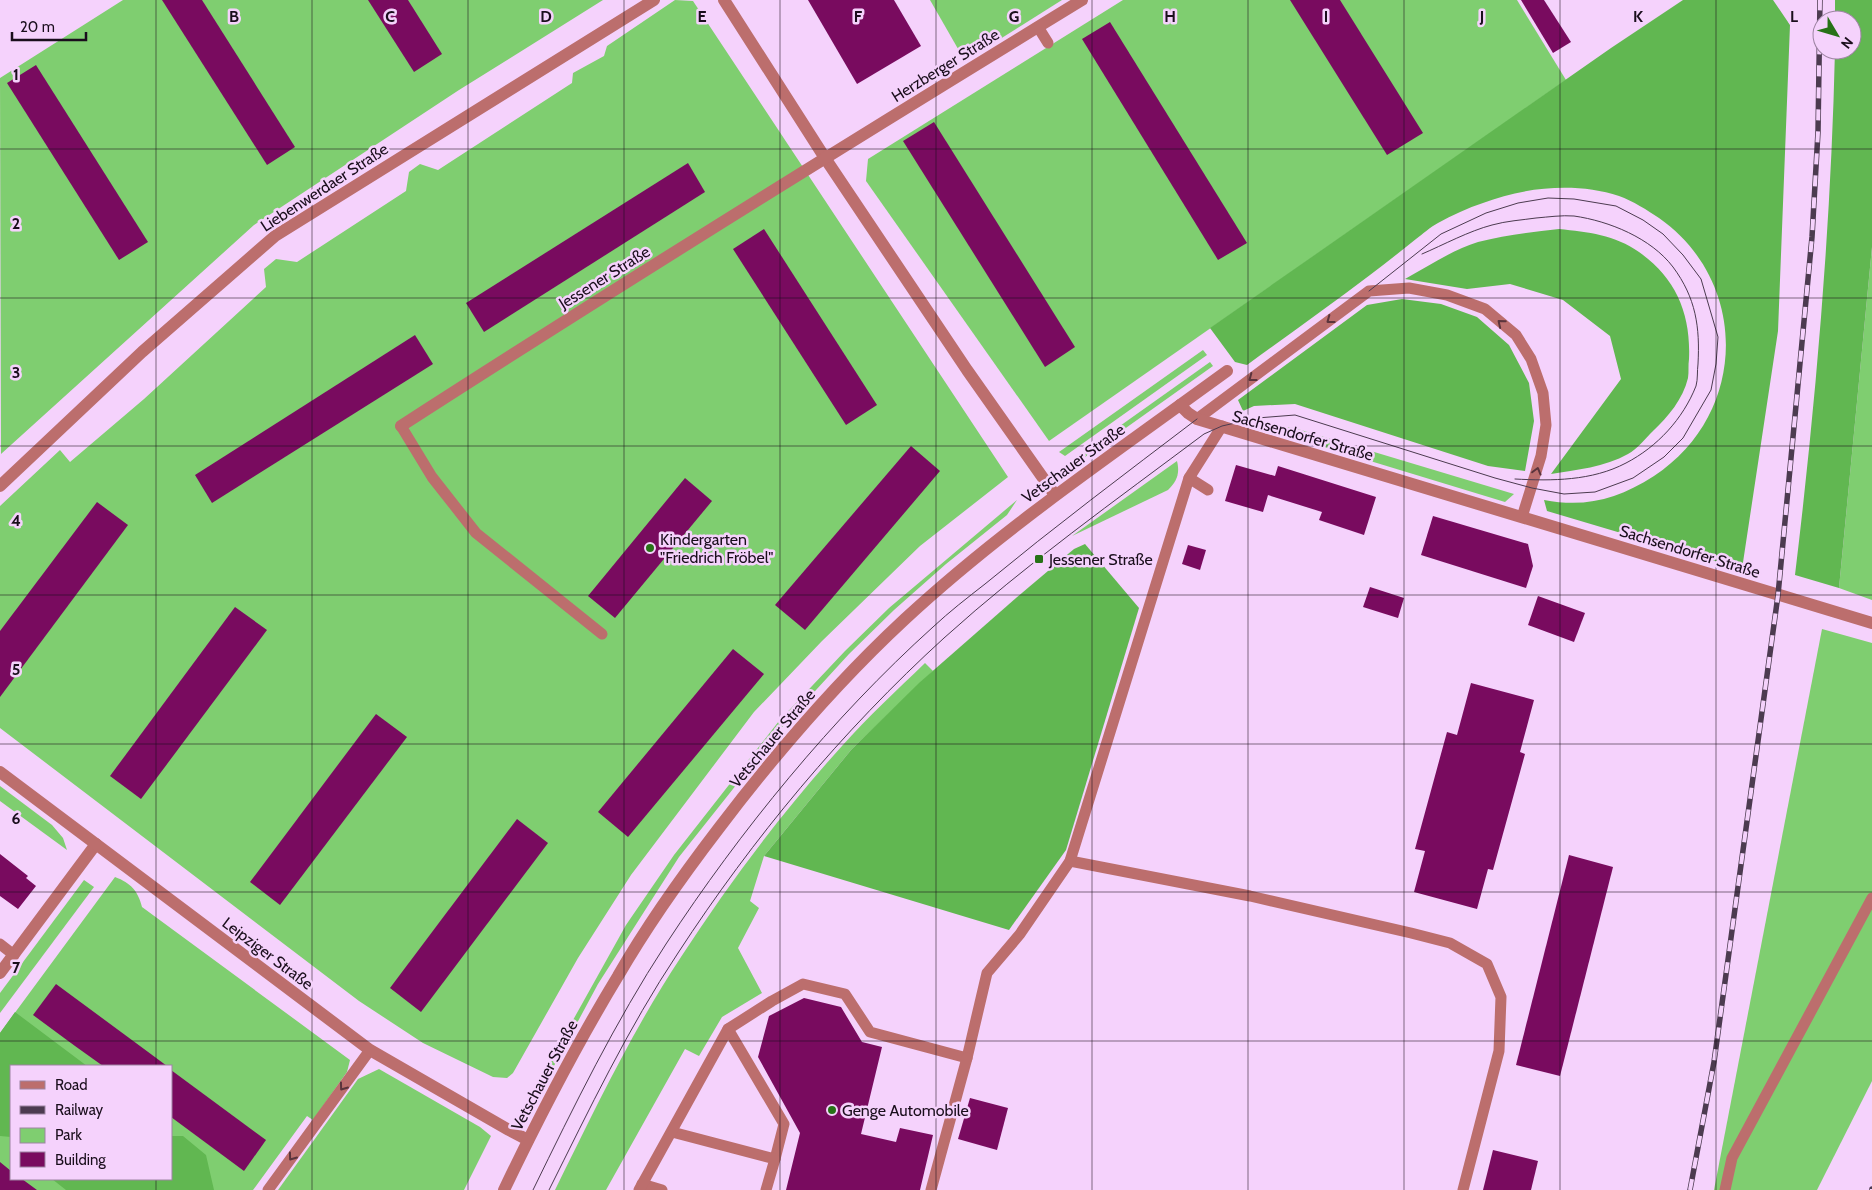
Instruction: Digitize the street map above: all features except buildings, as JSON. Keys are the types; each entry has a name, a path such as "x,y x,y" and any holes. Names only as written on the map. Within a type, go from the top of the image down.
{"street":[{"name":"Liebenwerdaer Straße","path":"0,486 142,352 275,236 654,0"},
{"path":"724,0 825,158 1027,457 1055,495"},
{"name":"Herzberger Straße","path":"825,158 1082,0"},
{"name":"Jessener Straße","path":"401,426 557,325 825,158"},
{"name":"Vetschauer Straße","path":"504,1190 563,1072 619,974 688,869 761,773 807,718 857,665 905,619 959,572 1055,495 1227,371"},
{"path":"1180,405 1198,419 1222,426"},
{"name":"Sachsendorfer Straße","path":"1222,426 1872,624"},
{"name":"Leipziger Straße","path":"0,772 370,1050 528,1140"},
{"path":"0,973 96,844"}],"lane":[{"path":"1038,27 1048,43"},
{"path":"1198,419 1369,291 1409,288 1447,295 1485,309 1516,335 1531,359 1543,393 1546,426 1540,456 1522,517"},
{"path":"401,426 432,477 476,533 602,634"},
{"name":"Sachsendorfer Straße","path":"931,1190 967,1058 987,973 1020,934 1070,861 1190,478 1222,426"},
{"path":"1190,478 1208,490"},
{"path":"1070,861 1250,896 1411,933 1450,943 1488,964 1501,997 1499,1051 1463,1190"},
{"path":"1724,1190 1732,1158 1872,898"},
{"path":"0,944 14,955"},
{"path":"662,1190 640,1187 728,1029 803,984 845,994 870,1032 967,1058"},
{"path":"728,1029 784,1124 766,1190"},
{"path":"268,1190 370,1050"},
{"path":"672,1132 775,1159"}],"green space":[{"path":"123,0 603,0 459,90 254,225 1,454 0,78"},
{"path":"675,0 693,1 1008,477 920,546 822,641 754,712 631,875 578,958 513,1073 507,1078 493,1077 423,1043 359,1001 0,728 0,506 60,450 70,462 144,399 266,287 264,269 276,259 297,262 406,191 409,172 420,164 438,170 572,83 573,73 604,56 607,46"},
{"path":"930,0 1062,0 965,61"},
{"path":"1123,0 1517,0 1566,80 1049,441 866,181 868,159"},
{"path":"1683,0 1773,0 1790,25 1778,331 1742,569 1547,511 1544,500 1574,503 1601,500 1628,491 1654,476 1685,450 1707,419 1721,384 1726,348 1722,311 1710,277 1689,245 1659,218 1624,198 1586,189 1551,188 1516,193 1466,209 1432,226 1355,287 1247,365 1235,362 1210,328 1611,48"},
{"path":"1835,0 1872,0 1872,247 1839,588 1795,575 1810,444 1821,313 1830,181 1835,60 1862,60 1862,10 1835,10"},
{"path":"1559,229 1591,233 1611,238 1630,246 1652,262 1663,273 1679,298 1684,312 1689,343 1689,359 1688,378 1679,400 1664,420 1635,449 1628,454 1600,465 1551,474 1621,379 1610,336 1563,300 1510,284 1467,289 1405,279 1450,254 1478,242"},
{"path":"1872,247 1872,600 1839,588"},
{"path":"1402,299 1441,304 1477,317 1509,345 1529,383 1534,421 1525,471 1488,466 1295,404 1254,406 1243,411 1238,400 1367,305"},
{"path":"1203,350 1207,355 1065,456 1059,452"},
{"path":"1210,362 1213,366 1085,457 1072,460"},
{"path":"1291,427 1514,494 1505,502 1262,428"},
{"path":"1177,461 1177,477 1174,484 1168,490 1072,536"},
{"path":"1017,500 1007,515 946,564 894,610 849,654 783,726 679,857 598,984 540,1092 530,1103 563,1038 626,925 674,855 779,721 845,651 889,608"},
{"path":"1085,544 1139,608 1066,850 1009,930 764,856 851,750 919,683 1074,549"},
{"path":"1822,629 1872,643 1872,1081 1817,1190 1714,1190"},
{"path":"925,663 933,671 851,750 764,856 750,901 759,908 738,948 762,993 722,1017 699,1056 685,1049 606,1190 555,1190 614,1072 646,1014 718,902 757,848 820,771 862,725"},
{"path":"0,786 52,825 63,838 67,850 0,801"},
{"path":"115,877 133,888 142,907 350,1060 347,1072 313,1120 307,1116 253,1190 0,1190 0,1033"},
{"path":"84,880 94,887 0,1013 0,993"},
{"path":"15,1012 86,1065 10,1065 10,1137 0,1136 0,1033"},
{"path":"379,1069 480,1127 491,1136 464,1190 278,1190 358,1079"},
{"path":"172,1136 183,1136 206,1155 214,1190 66,1190 53,1180 172,1180"}],"tram line":[{"path":"549,1190 610,1070 660,981 737,868 801,787 870,710 944,638 1007,584 1204,434 1222,426 1257,418 1295,415 1532,488 1564,494 1595,492 1633,478 1664,457 1683,438 1711,390 1716,364 1718,337 1701,279 1683,255 1663,234 1643,220 1616,206 1574,199 1548,198 1518,203 1486,213 1441,234 1369,291"},
{"path":"1422,254 1456,238 1497,224 1560,216 1587,218 1628,232 1653,248 1673,267 1692,302 1698,338 1697,381 1691,398 1668,431 1648,449 1613,469 1586,476 1557,480 1515,479"},
{"path":"533,1190 596,1065 647,974 725,860 789,777 859,699 945,616 1064,521 1197,419"}],"railway":[{"path":"1690,1190 1714,1062 1778,595 1812,237 1818,132 1820,0"}],"place":[{"name":"Kindergarten \"Friedrich Fröbel\"","path":"650,548"},
{"name":"Jessener Straße","path":"1039,559"},
{"name":"Genge Automobile","path":"832,1110"}]}
